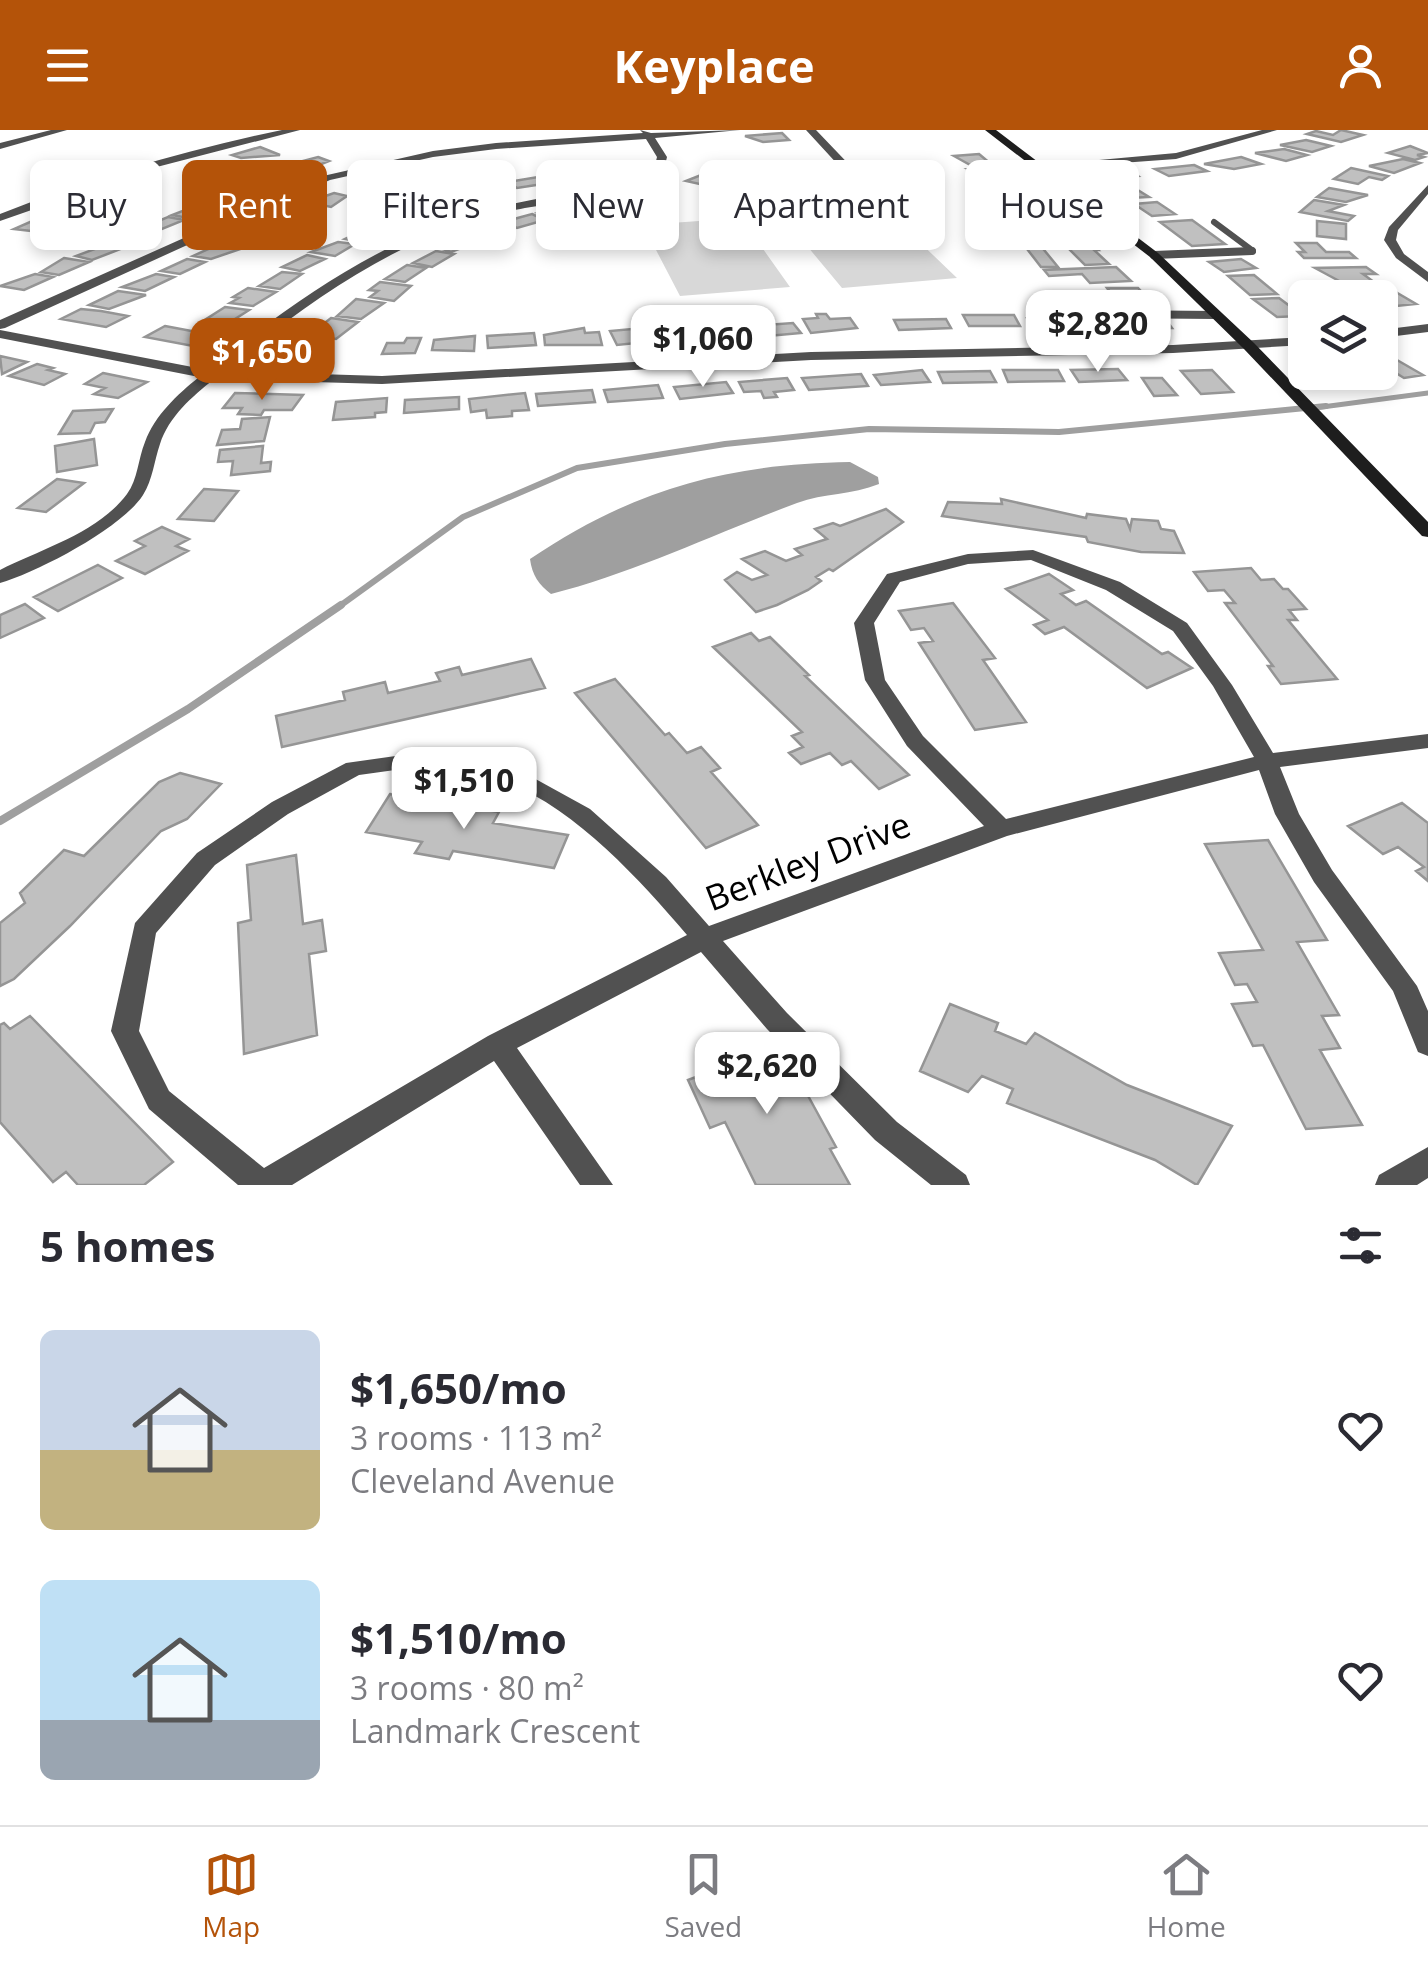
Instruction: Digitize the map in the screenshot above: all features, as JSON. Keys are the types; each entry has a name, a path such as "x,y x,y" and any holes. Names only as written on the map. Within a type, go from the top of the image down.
{"main road":[{"path":"990,130 1030,160"},
{"path":"1139,243 1249,346 1428,532"}],"street":[{"path":"13,130 33,136"},
{"path":"0,146 62,130"},
{"path":"0,218 166,163 295,130"},
{"path":"0,325 327,178 449,152 646,132 735,130"},
{"path":"811,130 839,160"},
{"path":"1226,130 1253,136"},
{"path":"1121,160 1176,156 1272,130"},
{"path":"0,577 104,523 130,502 143,483 152,442 161,424 210,375 326,290 435,231 524,203 650,176 660,167 662,157 646,132"},
{"path":"1428,188 1392,228 1390,240 1400,256 1428,278"},
{"path":"1398,332 1428,328"},
{"path":"0,334 210,375 382,380 811,356 1288,343"},
{"path":"1001,829 915,741 875,680 864,623 893,578 968,559 1033,556 1113,586 1180,627 1222,685 1267,762 1287,814 1323,876 1404,986 1428,1044"},
{"name":"Berkley Drive","path":"262,1185 498,1044 707,936 1001,829 1267,762 1428,740"},
{"path":"262,1185 158,1100 125,1031 144,930 206,859 280,808 354,768 432,758 513,776 582,815 707,936 777,1021 886,1131 955,1185"},
{"path":"498,1044 598,1185"},
{"path":"1390,1185 1428,1161"}],"lane":[{"path":"1154,255 1253,251 1214,222"},
{"path":"1123,350 1101,320 1102,314 1216,315"}],"shaded area":[{"path":"699,221 699,250 764,250 790,287 680,296 656,250 679,250 679,222"},
{"path":"810,250 928,250 957,278 842,288"},
{"path":"850,462 878,477 879,484 797,503 645,563 551,594 532,570 530,559 569,535 644,498 682,485 762,468"}],"building":[{"path":"1341,130 1363,135 1341,142 1307,134 1316,131 1333,135"},
{"path":"782,133 789,140 763,142 745,136"},
{"path":"1306,140 1331,146 1312,152 1280,145"},
{"path":"1410,146 1428,153 1417,155 1424,157 1415,160 1388,153"},
{"path":"260,147 280,155 232,155"},
{"path":"1284,149 1307,155 1286,161 1255,153"},
{"path":"979,154 986,160 965,162 954,156"},
{"path":"1241,157 1261,164 1234,169 1204,164"},
{"path":"1403,159 1420,163 1394,173 1369,166"},
{"path":"1194,165 1207,171 1169,176 1155,169"},
{"path":"1351,168 1388,176 1382,180 1369,177 1358,184 1334,179"},
{"path":"536,177 536,185 517,188 516,181"},
{"path":"1329,188 1368,195 1346,202 1317,197"},
{"path":"327,195 347,196 331,207 327,206"},
{"path":"1314,200 1344,205 1328,211 1354,216 1348,221 1300,212"},
{"path":"1157,202 1175,214 1152,216 1139,204"},
{"path":"532,214 536,223 517,228 516,218"},
{"path":"168,217 182,221 162,229 162,219"},
{"path":"1192,220 1225,244 1192,246 1160,222"},
{"path":"1317,221 1346,224 1346,239 1317,236"},
{"path":"30,222 30,231 14,229"},
{"path":"347,243 347,249 335,256 311,252 327,250 327,246"},
{"path":"1296,243 1317,243 1326,252 1349,252 1356,258 1304,258 1298,252 1305,252"},
{"path":"92,250 118,250 92,260 76,256"},
{"path":"206,250 237,250 211,259 193,256"},
{"path":"1028,250 1044,250 1058,267 1041,267"},
{"path":"1070,250 1094,250 1109,264 1085,265"},
{"path":"436,251 454,254 432,267 413,263"},
{"path":"307,255 325,259 300,271 282,267"},
{"path":"64,258 89,262 59,275 41,272"},
{"path":"187,259 205,262 180,274 161,271"},
{"path":"1241,259 1256,268 1224,272 1209,262"},
{"path":"407,265 426,268 405,282 385,279"},
{"path":"1116,267 1131,281 1090,283 1082,274 1049,276 1044,270"},
{"path":"1366,267 1376,274 1363,274 1371,280 1337,280 1315,268"},
{"path":"282,272 302,274 280,289 259,286"},
{"path":"35,274 53,277 24,290 0,286"},
{"path":"156,274 174,277 145,291 122,287"},
{"path":"1254,275 1277,294 1250,295 1228,276"},
{"path":"380,282 411,286 394,301 370,297 378,291 369,290"},
{"path":"248,288 276,292 253,306 230,303"},
{"path":"1107,288 1138,288 1155,306 1122,307"},
{"path":"118,291 146,295 109,309 89,305"},
{"path":"1398,293 1416,304 1398,306"},
{"path":"1279,298 1288,305 1288,317 1277,317 1253,299"},
{"path":"356,299 384,303 361,319 337,316"},
{"path":"225,307 249,310 224,326 200,323"},
{"path":"81,309 128,316 106,327 61,319"},
{"path":"1054,313 1058,318 1081,317 1089,328 1035,329 1027,318"},
{"path":"816,314 826,314 830,319 850,318 857,328 811,333 803,319 818,318"},
{"path":"963,315 1014,315 1020,326 969,326"},
{"path":"1163,316 1172,328 1114,329 1105,318"},
{"path":"331,318 358,322 336,339 309,335"},
{"path":"946,319 951,328 899,330 894,320"},
{"path":"764,322 793,323 801,333 745,338 739,328"},
{"path":"165,326 213,335 193,346 145,337"},
{"path":"729,327 733,337 677,340 674,330"},
{"path":"584,328 585,333 599,332 602,345 545,345 544,335"},
{"path":"632,329 634,333 660,331 666,340 617,345 610,331"},
{"path":"534,333 536,345 488,348 487,336"},
{"path":"475,336 474,351 432,350 434,340"},
{"path":"407,338 421,338 415,353 382,354 387,343 404,343"},
{"path":"300,339 322,342 304,357 281,354"},
{"path":"0,356 27,362 2,374"},
{"path":"1398,361 1423,375 1404,378 1398,374"},
{"path":"37,364 65,374 44,385 9,376"},
{"path":"1118,369 1127,380 1079,382 1071,370"},
{"path":"922,370 930,382 881,385 874,375"},
{"path":"1003,370 1058,370 1064,381 1008,382"},
{"path":"1212,370 1233,392 1201,394 1181,371"},
{"path":"990,371 996,382 943,383 938,372"},
{"path":"103,373 147,382 118,398 94,394 105,388 85,384"},
{"path":"861,374 868,386 809,390 802,378"},
{"path":"787,378 794,390 774,392 777,397 764,398 761,391 744,392 739,382"},
{"path":"1142,378 1162,378 1177,395 1154,396"},
{"path":"726,382 733,393 680,399 674,387"},
{"path":"658,385 663,398 608,402 604,390"},
{"path":"592,390 595,402 538,406 536,394"},
{"path":"235,393 303,395 292,410 264,410 261,415 238,414 242,408 223,408"},
{"path":"525,393 529,410 512,411 512,416 487,418 486,410 471,412 469,399"},
{"path":"459,397 459,409 404,413 405,400"},
{"path":"387,398 386,412 375,413 375,417 333,420 336,402"},
{"path":"113,409 105,422 95,423 90,433 59,434 73,411"},
{"path":"270,417 264,441 217,445 222,430 240,429 242,419"},
{"path":"94,439 97,465 57,472 55,446"},
{"path":"263,446 261,463 271,462 270,471 231,475 233,461 218,462 220,450"},
{"path":"57,479 84,483 46,512 18,508"},
{"path":"204,489 238,491 214,521 178,519"},
{"path":"1001,499 1086,518 1087,514 1126,519 1130,529 1132,519 1158,521 1161,529 1174,531 1184,553 1141,552 1088,542 1086,537 942,516 948,502 1002,504"},
{"path":"886,509 903,522 833,571 829,569 816,577 821,581 808,590 777,605 756,612 725,580 737,572 752,580 767,575 742,559 765,551 786,561 802,555 795,549 827,539 815,529 833,523 840,526"},
{"path":"162,527 189,539 176,546 188,551 145,574 116,561 145,546 135,541"},
{"path":"98,565 122,578 58,611 34,597"},
{"path":"1251,568 1261,580 1274,579 1288,589 1306,609 1289,610 1297,620 1288,620 1337,679 1281,684 1268,666 1273,666 1225,603 1235,603 1224,590 1208,591 1194,572"},
{"path":"1049,574 1073,590 1061,594 1076,605 1086,601 1162,654 1168,652 1192,668 1147,688 1064,627 1045,634 1034,625 1048,620 1006,589"},
{"path":"953,603 995,658 983,660 1026,722 975,730 919,643 933,641 924,628 911,630 899,611"},
{"path":"25,604 44,618 0,638 0,615"},
{"path":"751,633 759,641 770,637 809,675 805,676 909,775 879,789 851,761 842,765 830,753 801,764 789,753 803,747 792,736 802,732 713,647"},
{"path":"531,659 545,688 282,747 276,716 345,700 343,692 385,682 388,693 440,681 436,673 459,667 462,675"},
{"path":"615,679 665,735 669,733 687,753 701,747 720,768 711,772 758,825 706,848 575,693"},
{"path":"180,773 221,784 187,819 161,831 70,926 14,979 0,986 0,923 25,903 20,893 64,850 84,856 159,782"},
{"path":"390,794 499,812 493,823 568,835 554,868 453,851 449,859 415,853 422,842 366,832"},
{"path":"1402,803 1428,823 1428,881 1416,871 1424,867 1398,847 1383,854 1348,826"},
{"path":"1268,840 1327,940 1297,942 1339,1015 1322,1016 1340,1048 1320,1050 1362,1125 1306,1129 1263,1045 1253,1046 1232,1004 1257,1002 1247,984 1235,985 1219,953 1263,950 1205,844"},
{"path":"296,855 303,924 322,920 326,951 309,954 317,1035 244,1054 238,923 251,920 247,865"},
{"path":"950,1004 998,1023 995,1031 1026,1044 1035,1033 1127,1085 1232,1126 1197,1185 1155,1160 1007,1103 1013,1089 982,1076 968,1092 920,1071"},
{"path":"30,1016 173,1162 144,1185 78,1185 66,1172 53,1182 0,1122 0,1025 4,1023 10,1029"},
{"path":"754,1036 771,1068 789,1061 836,1147 830,1149 850,1185 756,1185 725,1122 710,1128 688,1080 709,1072 701,1055"}],"waterway":[{"path":"1307,409 1428,393"},
{"path":"337,608 463,517 577,468 725,444 869,429 1059,432 1326,406"},
{"path":"0,821 188,709 341,605"}]}
